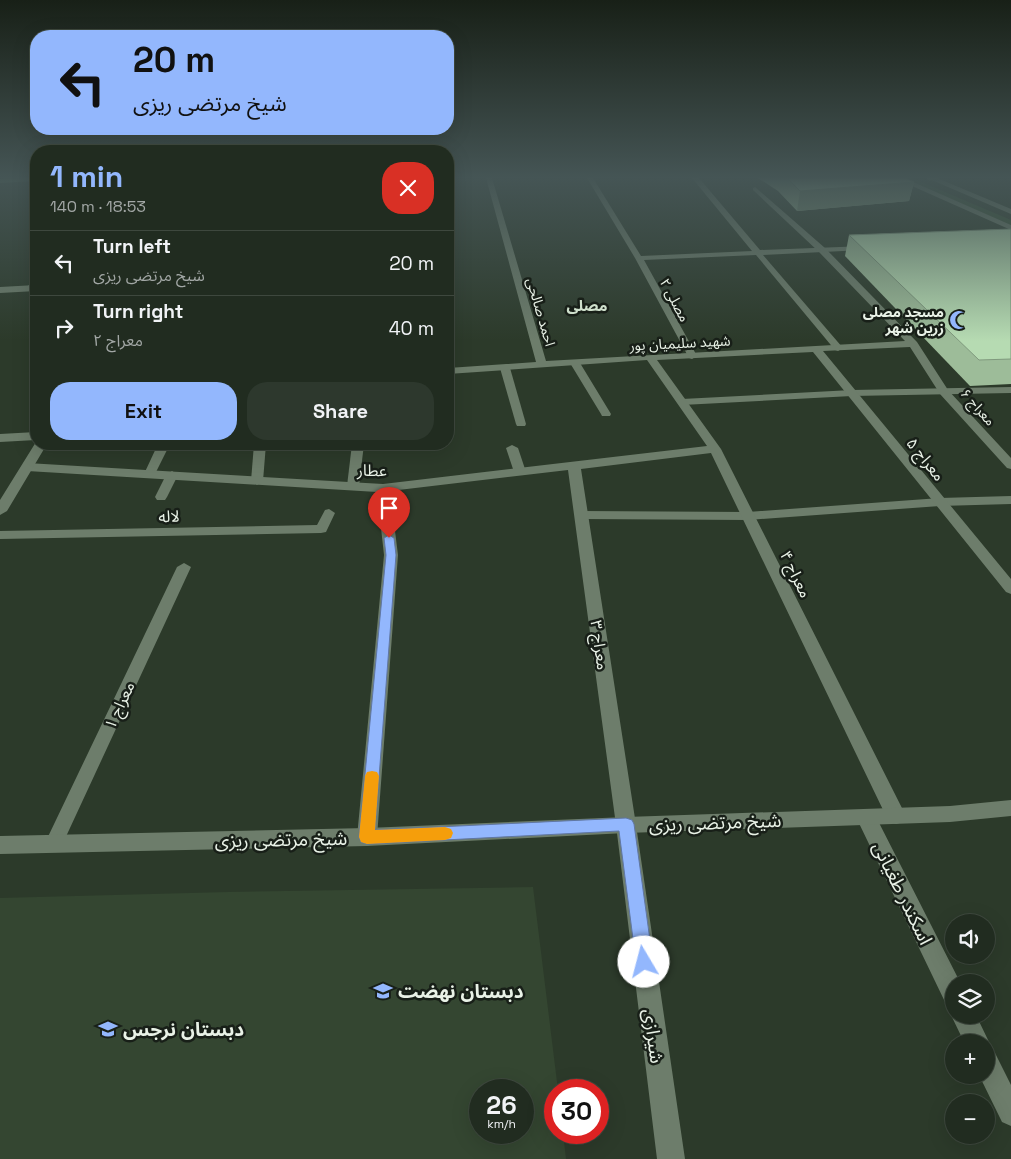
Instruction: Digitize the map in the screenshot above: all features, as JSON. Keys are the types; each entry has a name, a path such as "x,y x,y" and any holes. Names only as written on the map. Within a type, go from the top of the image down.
{"street":[{"name":"احمد صالحی","path":"504,232 542,366"},
{"name":"معراج ۶","path":"802,232 913,344 944,392 1011,465"},
{"path":"0,290 30,288"},
{"name":"شهید سلیمیان پور","path":"454,371 650,357 913,344"},
{"name":"معراج ۵","path":"816,349 1011,589"},
{"name":"معراج ۴","path":"650,357 715,449 896,816"},
{"path":"0,438 30,436"},
{"name":"عطار","path":"27,467 383,488 715,449"},
{"path":"0,511 37,450"},
{"name":"معراج ۳","path":"574,466 626,824"},
{"path":"367,837 391,555 383,488"},
{"name":"شیخ مرتضی ریزی","path":"0,845 367,837 626,824 950,814 1011,808"},
{"name":"اسکندر طغیانی","path":"866,817 945,978"},
{"name":"شیرازی","path":"626,824 671,1159"},
{"path":"995,1080 1011,1113"}],"lane":[{"name":"مصلی ۲","path":"623,232 692,356"},
{"path":"742,232 838,348"},
{"path":"639,258 872,248"},
{"path":"575,363 606,414"},
{"path":"505,368 520,424"},
{"path":"682,402 852,393 1011,390"},
{"path":"512,448 520,472"},
{"path":"150,474 161,450"},
{"path":"257,480 260,450"},
{"path":"353,486 357,450"},
{"path":"161,497 172,476"},
{"path":"581,515 748,516 940,502 1011,500"},
{"name":"لاله","path":"0,535 322,529 329,513"},
{"name":"معراج ۱","path":"54,843 184,567"}],"shaded area":[{"path":"533,887 557,1079 544,1079 544,1144 564,1144 566,1159 0,1159 0,898"}],"building":[{"name":"مسجد مصلی زرین شهر","path":"1011,232 1011,359 979,360 849,235"}],"slow traffic":[{"path":"372,776 367,837 445,833"}],"place":[{"name":"مسجد مصلی زرین شهر","path":"959,320"},
{"name":"دبستان نهضت","path":"383,991"},
{"name":"دبستان نرجس","path":"108,1029"}],"district":[{"name":"مصلی","path":"587,306"}],"route":[{"path":"389,538 391,555 367,837 626,824 644,962"}]}
